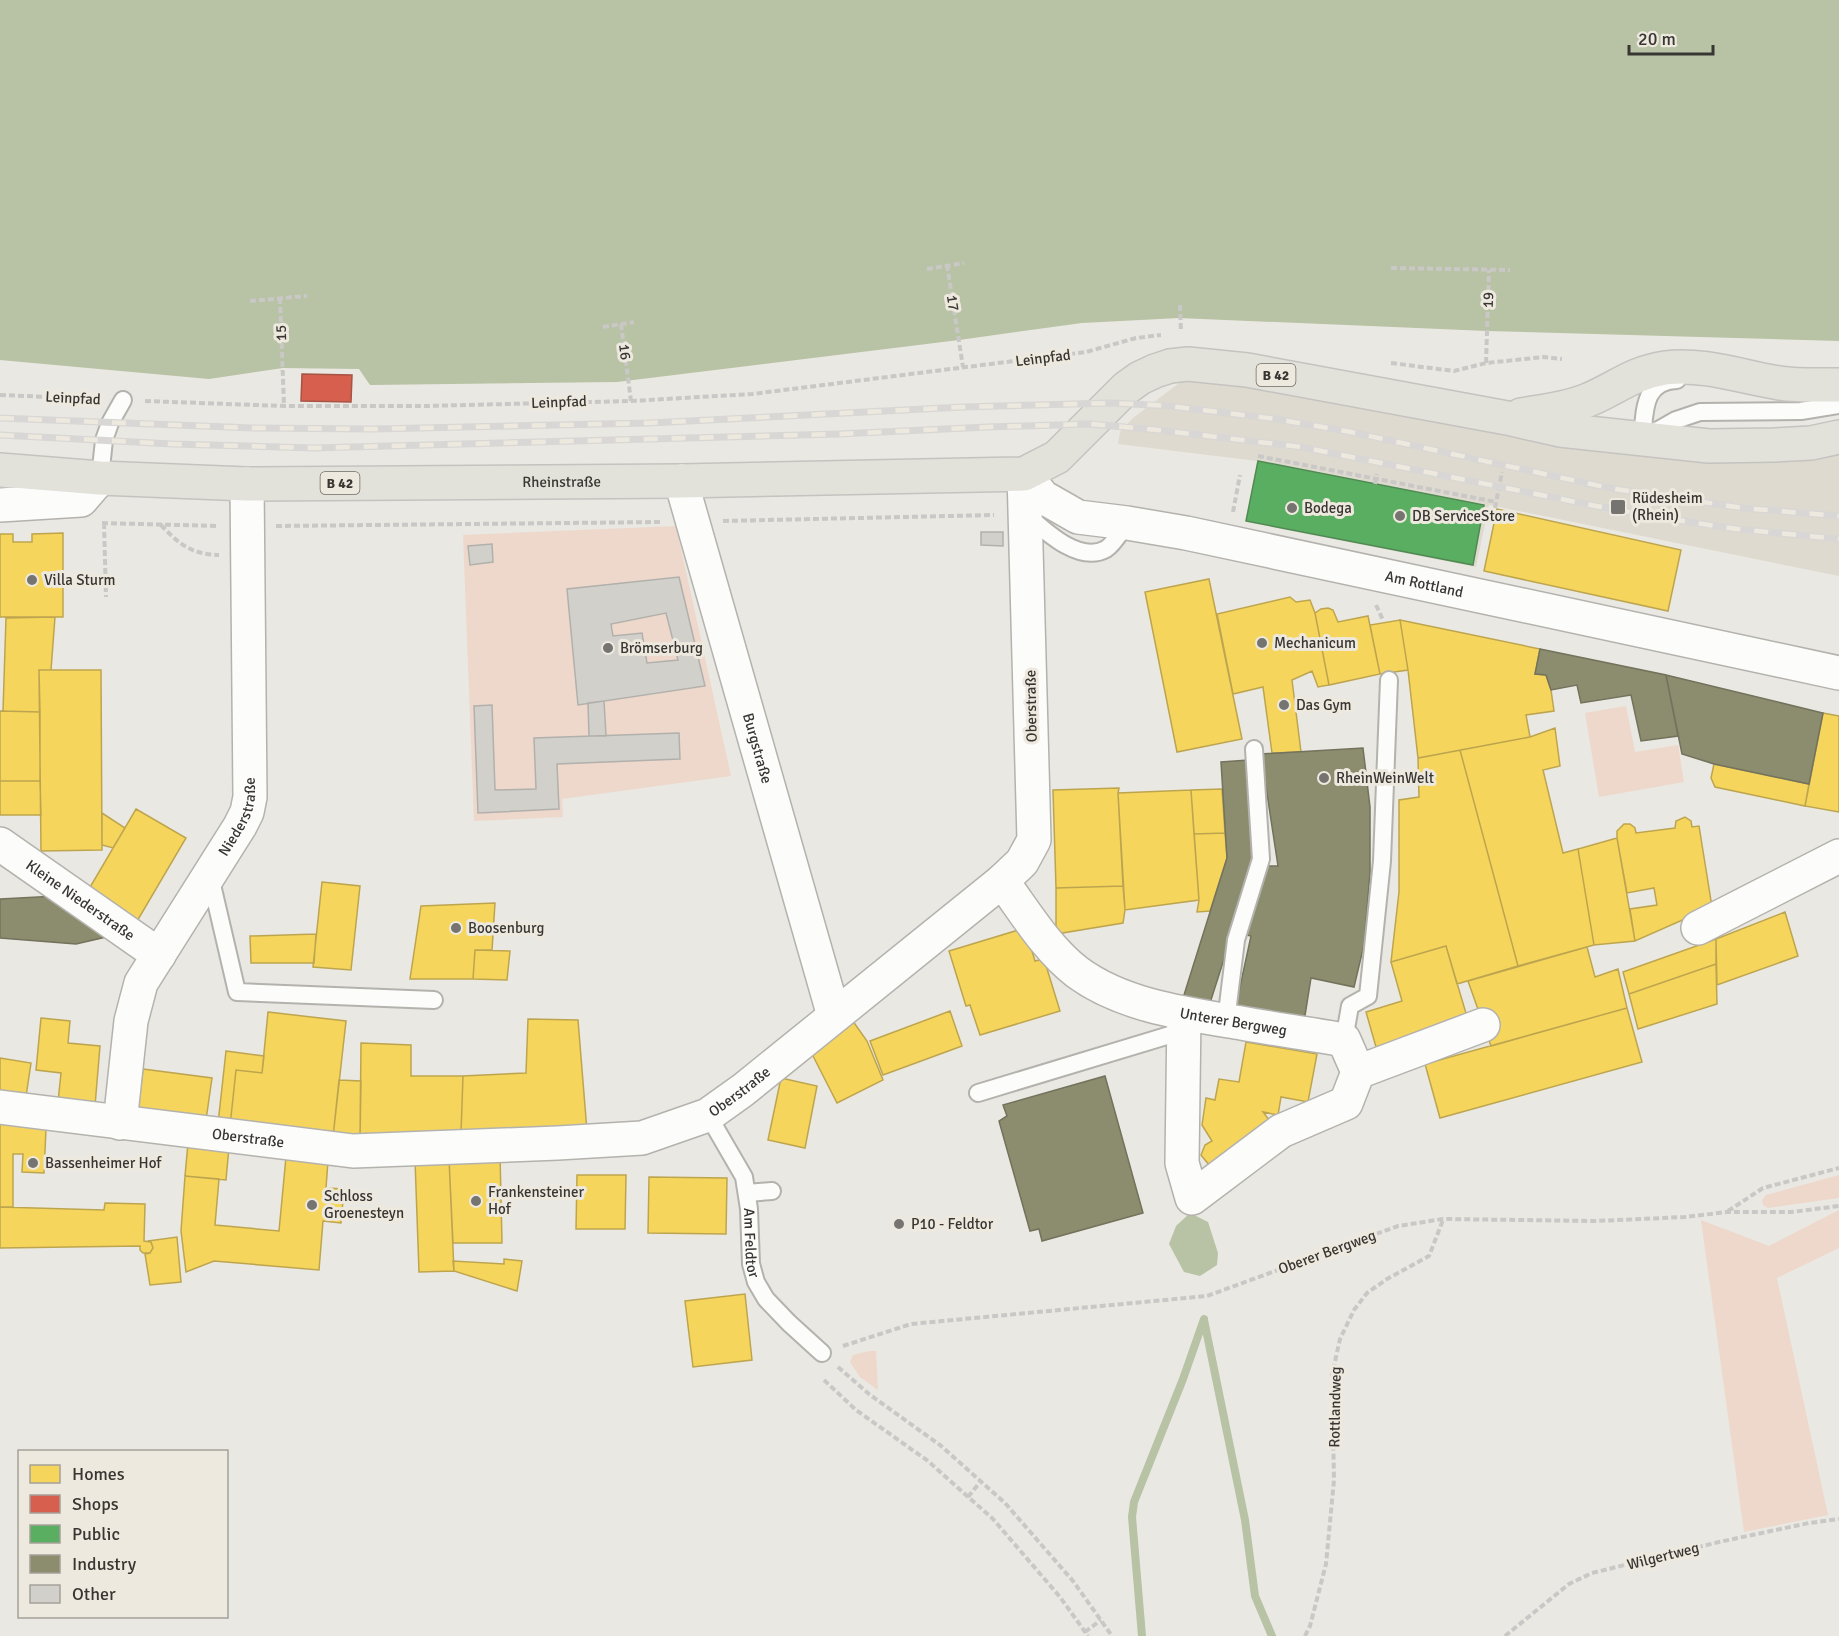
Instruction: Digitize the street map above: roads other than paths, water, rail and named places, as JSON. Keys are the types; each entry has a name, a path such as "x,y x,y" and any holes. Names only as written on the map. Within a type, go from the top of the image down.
{"main road":[{"name":"B 42","path":"1024,474 1058,457 1126,388 1147,375 1170,366 1188,364 1247,370 1507,418 1560,430 1709,446 1810,443 1839,436"},
{"name":"B 42","path":"1507,418 1562,408 1589,399 1624,380 1667,368 1693,368 1782,383 1839,386"},
{"name":"Rheinstraße","path":"0,470 100,478 247,484 681,481 1024,474"}],"street":[{"name":"Oberstraße","path":"0,1107 353,1151 642,1138 708,1115 743,1090 1002,881 1022,862 1034,840 1024,474"},
{"name":"Am Rottland","path":"1024,474 1043,497 1078,517 1186,533 1839,673"},
{"path":"0,505 81,500 100,478"},
{"name":"Burgstraße","path":"681,481 834,1016"},
{"name":"Niederstraße","path":"120,1123 131,1021 141,983 247,812 250,796 247,484"},
{"name":"Kleine Niederstraße","path":"0,844 159,955"},
{"path":"1698,928 1839,856"},
{"name":"Unterer Bergweg","path":"1002,881 1055,952 1078,972 1100,986 1183,1022 1226,1021 1344,1040"},
{"path":"1183,1022 1182,1163 1192,1198 1281,1131 1346,1103 1358,1072 1344,1040"},
{"path":"1358,1072 1484,1025"}],"lane":[{"path":"1642,439 1647,399 1657,385 1671,380 1768,381"},
{"path":"100,478 107,431 123,400"},
{"path":"1642,439 1676,420 1700,412 1801,411 1839,405"},
{"path":"1026,514 1051,537 1070,548 1085,553 1106,549 1127,523"},
{"path":"1344,1040 1350,1006 1368,996 1382,861 1389,680"},
{"path":"1226,1021 1236,940 1261,859 1254,749"},
{"path":"209,875 237,992 434,1000"},
{"path":"978,1093 1183,1022"},
{"name":"Am Feldtor","path":"708,1115 744,1177 751,1264 756,1282 766,1299 822,1353"},
{"path":"747,1193 772,1191"}],"waterway":[{"path":"1142,1636 1132,1517 1134,1502 1183,1379 1204,1319"},
{"path":"1204,1320 1245,1520 1255,1596 1272,1636"}],"railway":[{"path":"0,418 252,428 374,429 649,423 963,407 1112,403 1169,406 1276,419 1351,432 1609,488 1743,508 1839,516"},
{"path":"0,435 173,444 313,448 839,434 1090,424 1301,447 1669,519 1737,529 1839,539"}],"place":[{"name":"Rüdesheim (Rhein)","path":"1618,507"},
{"name":"Bodega","path":"1292,508"},
{"name":"DB ServiceStore","path":"1400,516"},
{"name":"Villa Sturm","path":"32,580"},
{"name":"Mechanicum","path":"1262,643"},
{"name":"Brömserburg","path":"608,648"},
{"name":"Das Gym","path":"1284,705"},
{"name":"RheinWeinWelt","path":"1324,778"},
{"name":"Boosenburg","path":"456,928"},
{"name":"Bassenheimer Hof","path":"33,1163"},
{"name":"Frankensteiner Hof","path":"476,1201"},
{"name":"Schloss Groenesteyn","path":"312,1205"},
{"name":"P10 - Feldtor","path":"899,1224"}]}
